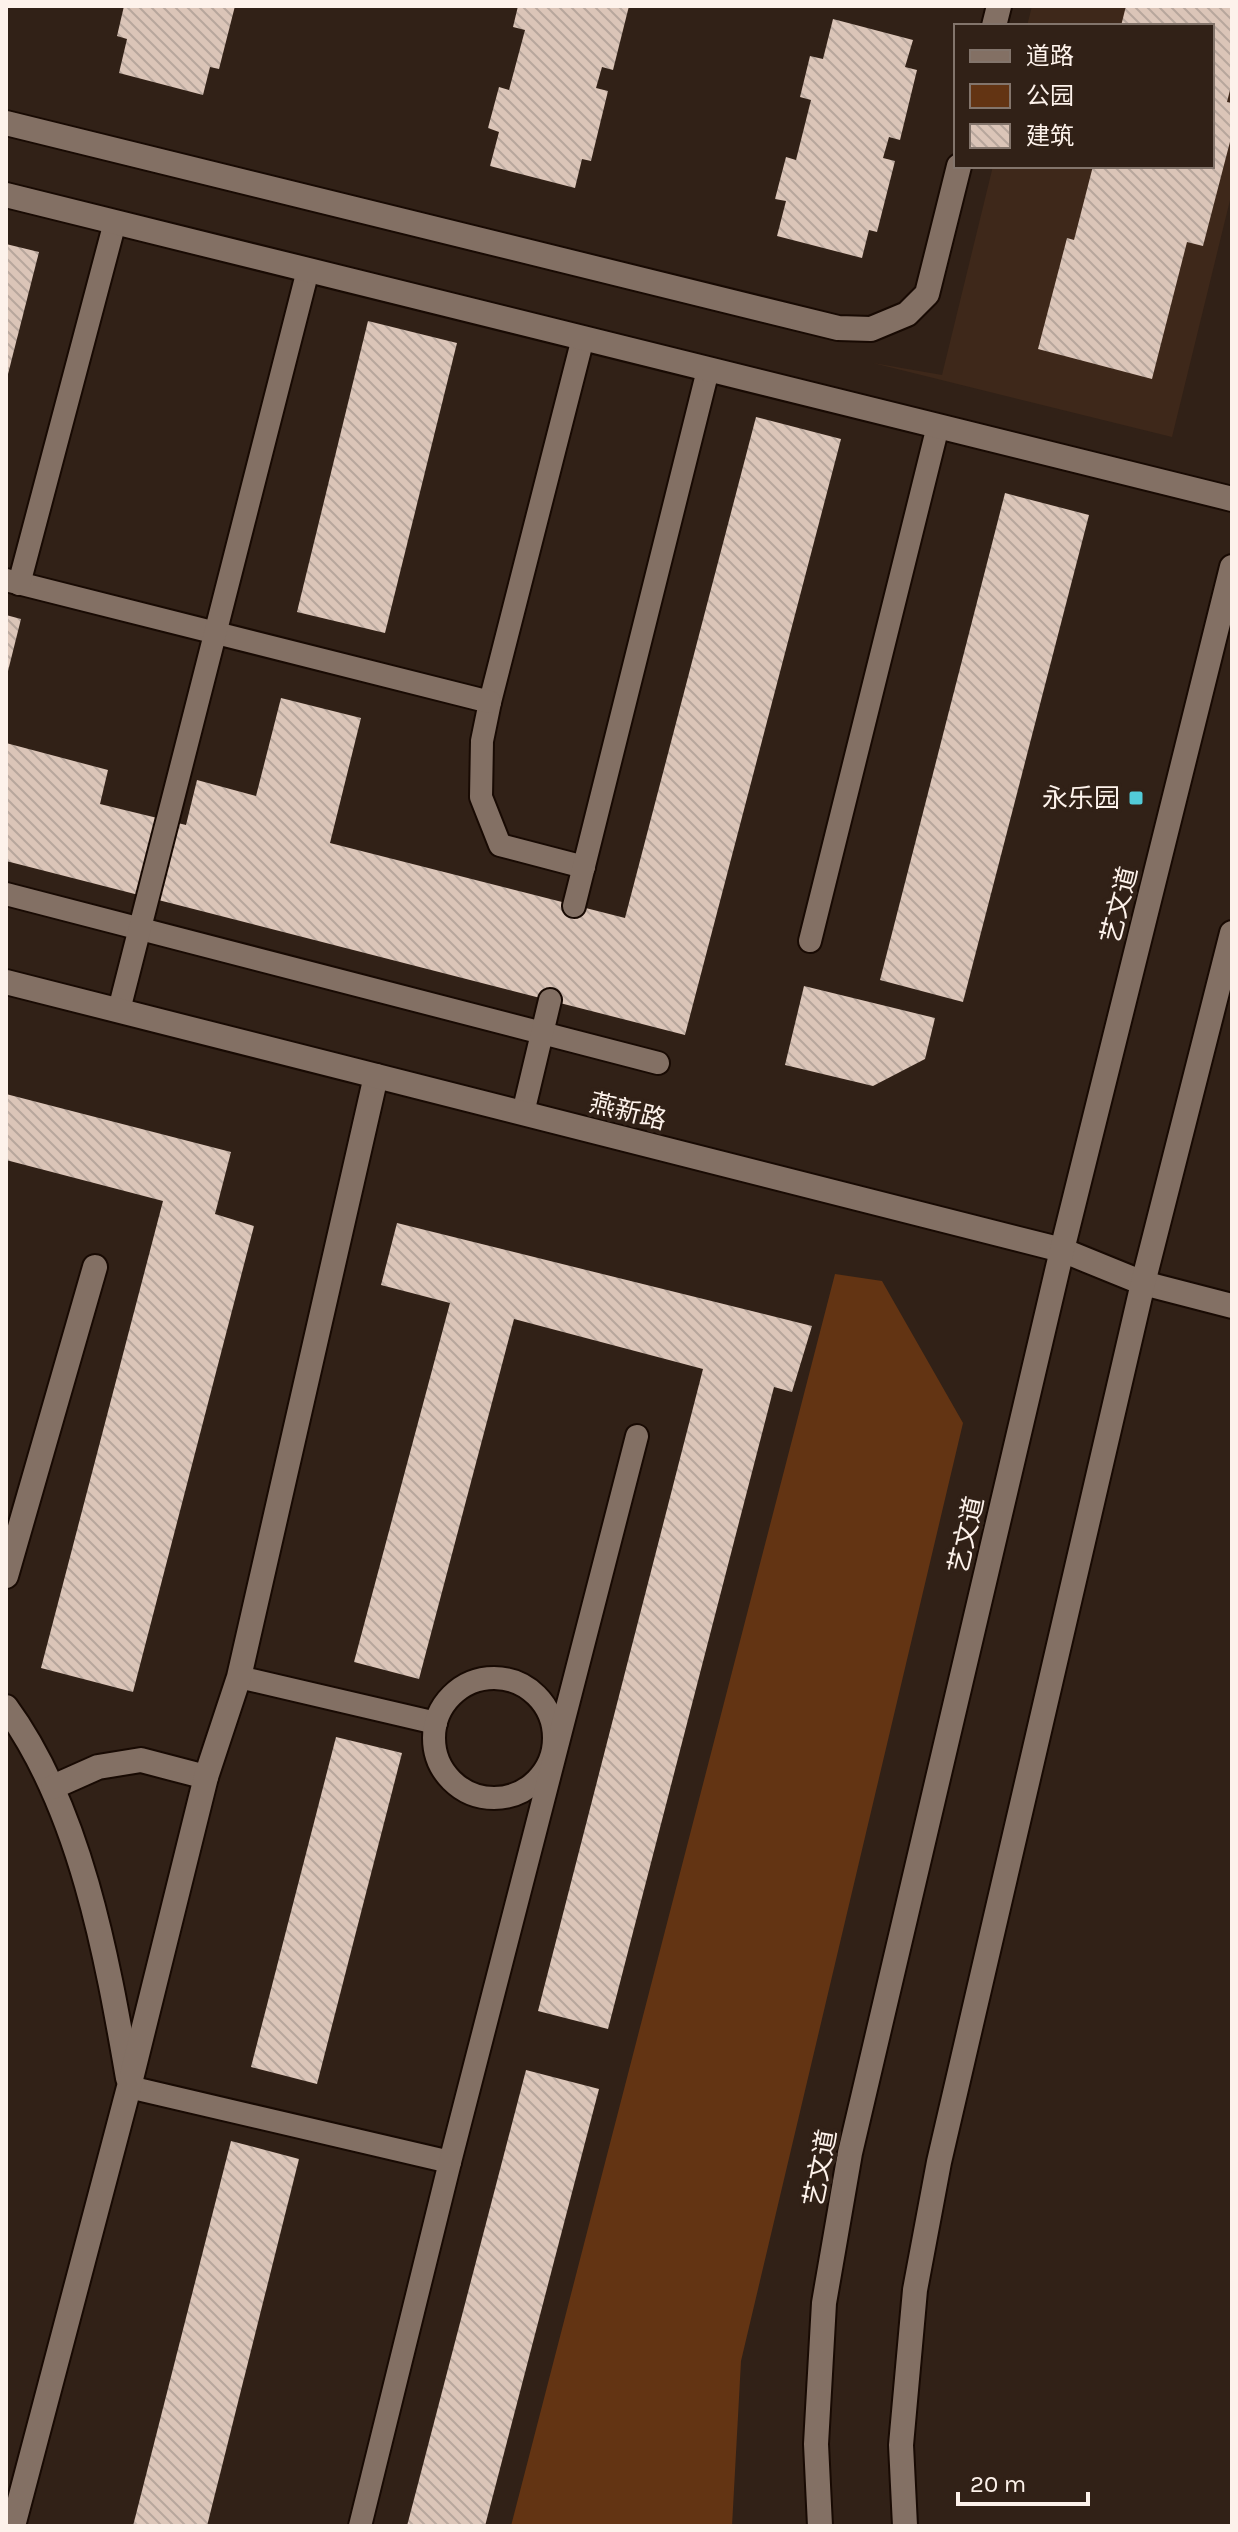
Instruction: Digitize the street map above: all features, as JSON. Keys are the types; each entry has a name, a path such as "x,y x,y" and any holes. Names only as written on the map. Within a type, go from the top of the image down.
{"street":[{"path":"6,123 838,328 871,329 907,314 927,294 958,168"},
{"path":"6,195 1232,499"},
{"name":"艺文道","path":"820,2526 816,2444 824,2303 850,2153 1062,1250 1232,567"},
{"path":"905,2526 901,2445 915,2290 936,2177 1143,1283 1232,933"},
{"name":"燕新路","path":"6,982 1062,1250 1143,1283 1232,1306"},
{"path":"13,2526 129,2087 206,1777 239,1677 376,1076"},
{"path":"6,1576 95,1267"},
{"path":"7,1709 53,1787 81,1870 110,1974 129,2087"},
{"path":"53,1787 98,1767 141,1760 206,1777"}],"lane":[{"path":"115,222 12,582 490,702"},
{"path":"119,1010 308,270"},
{"path":"583,338 490,702 482,741 481,797 500,845 584,867"},
{"path":"574,906 708,370"},
{"path":"810,941 938,426"},
{"path":"6,894 658,1063"},
{"path":"523,1113 550,1000"},
{"path":"360,2526 555,1747 637,1436"},
{"path":"239,1677 436,1723"},
{"path":"497,1677 516,1681 534,1692 547,1708 554,1727 555,1747 547,1767 535,1783 519,1794 481,1798 463,1790 448,1778 438,1761 434,1742 436,1723 444,1704 458,1689 476,1680 497,1677"},
{"path":"129,2087 450,2162"}],"shaded area":[{"path":"1032,6 1232,6 1232,192 1172,437 873,363 942,375 993,168 1214,168 1214,24 1028,24"}],"green space":[{"path":"835,1274 882,1281 963,1423 741,2361 732,2526 511,2526"}],"building":[{"path":"124,6 235,6 219,69 210,67 203,95 119,73 127,39 117,36"},
{"path":"518,6 629,6 613,70 602,67 596,88 608,91 591,161 582,159 575,188 490,166 499,132 488,128 499,87 509,90 525,30 513,27"},
{"path":"1126,6 1232,6 1232,82 1227,102 1232,103 1232,134 1203,246 1187,242 1152,379 1038,349 1067,238 1074,240 1092,168 1214,168 1214,24 1122,24"},
{"path":"833,19 913,40 905,67 917,70 900,140 889,137 883,158 895,161 877,232 869,230 862,258 777,236 786,201 775,199 786,157 796,160 811,100 800,97 810,56 823,59"},
{"path":"6,244 39,252 7,378 6,377"},
{"path":"368,321 457,343 385,633 297,612"},
{"path":"756,417 841,439 685,1035 6,861 6,743 108,770 100,804 186,825 197,780 256,796 281,698 361,718 330,843 625,918"},
{"path":"1005,493 1089,515 963,1002 880,980"},
{"path":"6,615 21,619 7,675 6,675"},
{"path":"804,986 935,1018 925,1059 873,1086 785,1065"},
{"path":"6,1094 231,1152 215,1214 254,1226 133,1692 41,1668 163,1201 6,1160"},
{"path":"397,1223 812,1326 792,1392 774,1387 608,2029 538,2011 703,1369 514,1319 419,1679 354,1662 450,1303 381,1285"},
{"path":"336,1737 402,1753 317,2084 251,2067"},
{"path":"526,2070 599,2089 485,2526 407,2526"},
{"path":"231,2141 299,2159 207,2526 133,2526"}],"place":[{"name":"永乐园","path":"1136,798"}]}
